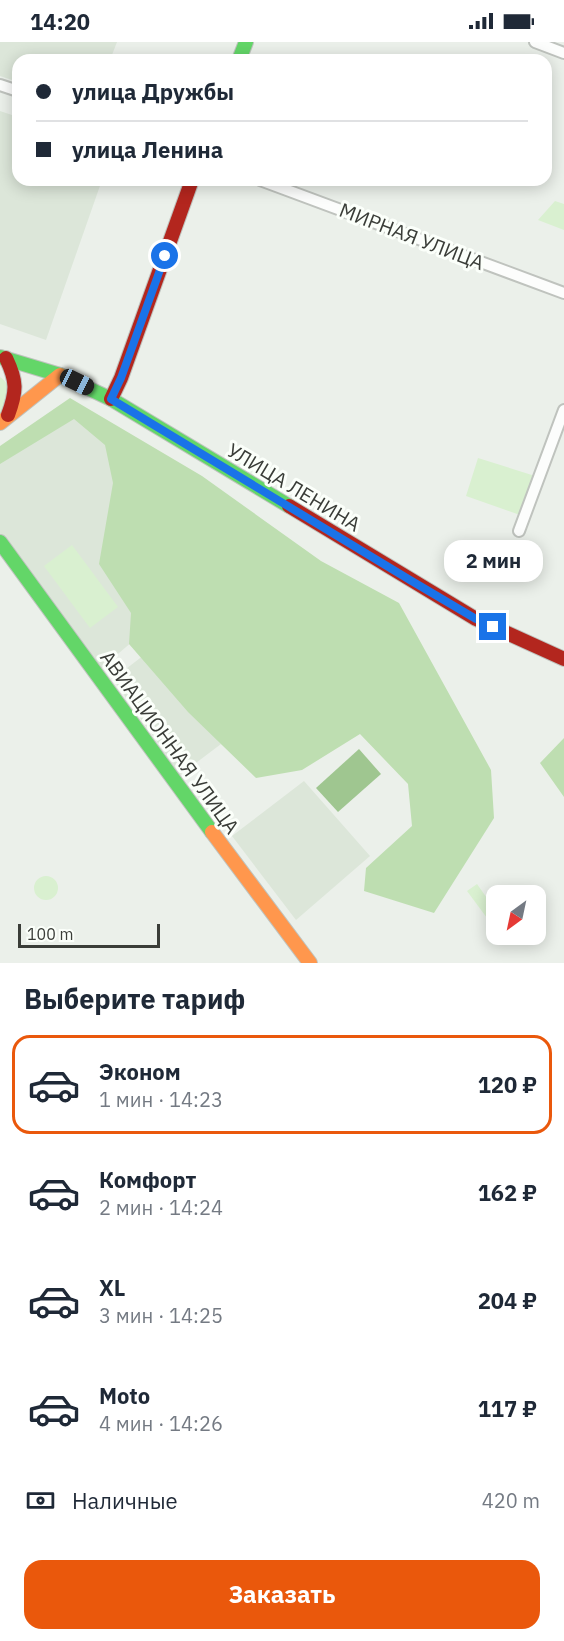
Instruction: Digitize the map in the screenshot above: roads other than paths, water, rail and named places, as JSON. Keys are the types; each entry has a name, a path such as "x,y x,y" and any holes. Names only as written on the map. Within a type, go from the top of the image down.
{"street":[{"path":"535,42 548,44 564,52"},
{"path":"111,399 121,378 190,186"},
{"name":"МИРНАЯ УЛИЦА","path":"277,186 564,293"},
{"path":"3,357 16,379 15,399 3,421"},
{"name":"УЛИЦА ЛЕНИНА","path":"3,357 60,375 111,399 476,619 564,659"},
{"path":"3,421 60,375"},
{"path":"519,531 564,410"},
{"name":"АВИАЦИОННАЯ УЛИЦА","path":"0,542 310,963"}]}
